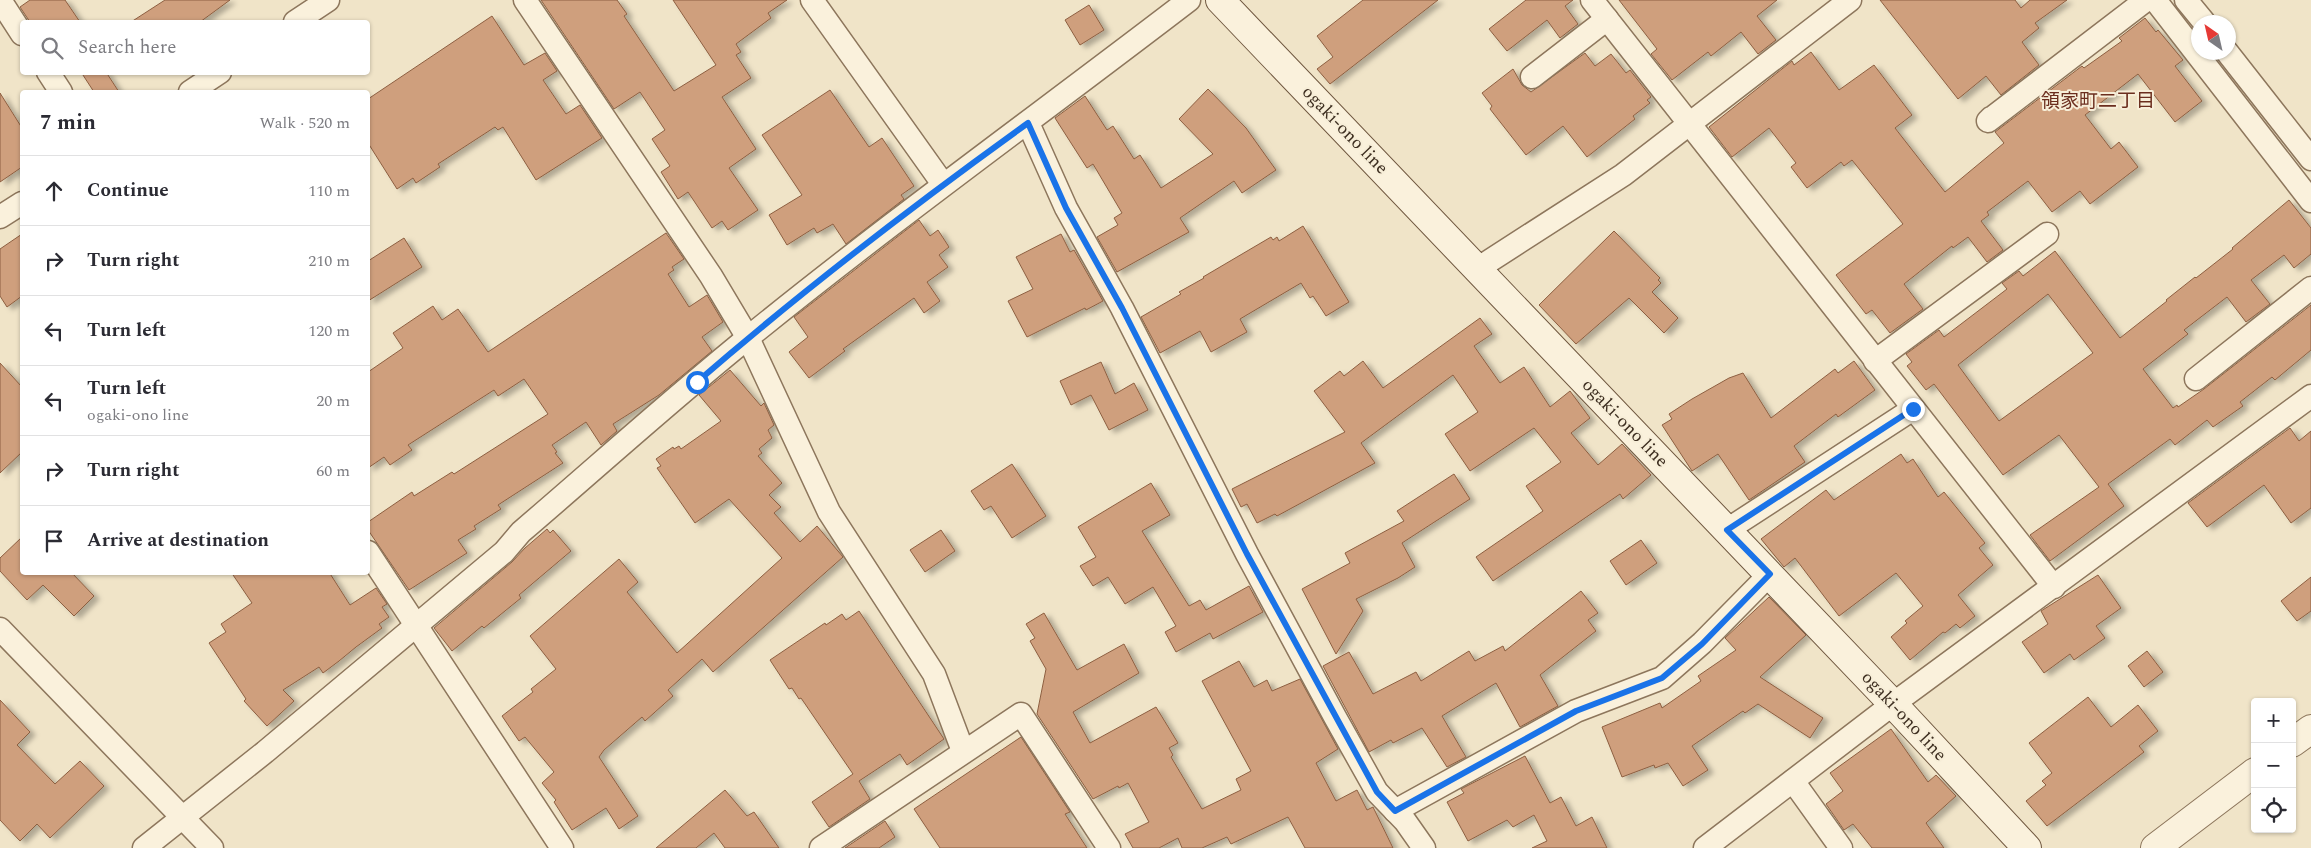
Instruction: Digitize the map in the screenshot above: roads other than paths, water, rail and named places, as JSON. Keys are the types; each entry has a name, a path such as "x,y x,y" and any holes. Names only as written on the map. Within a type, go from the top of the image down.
{"main road":[{"name":"ogaki-ono line","path":"1220,0 1770,574 2027,848"},
{"path":"2296,740 2311,729"},
{"path":"2155,848 2251,775"}],"street":[{"path":"0,0 20,31"},
{"path":"298,20 328,0"},
{"path":"526,0 711,276 748,338 830,512 934,674 963,751"},
{"path":"812,0 943,184"},
{"path":"144,848 265,752 504,552 521,532 748,338 943,184 1028,123 1189,0"},
{"path":"1592,0 2054,587"},
{"path":"1477,269 1623,175 1850,0"},
{"path":"1991,118 1988,121 2146,0"},
{"path":"2154,0 2311,200"},
{"path":"2186,0 2198,15"},
{"path":"1532,77 1607,19"},
{"path":"2233,60 2311,159"},
{"path":"50,75 60,90"},
{"path":"193,90 216,75"},
{"path":"1028,123 1066,208 1122,308 1247,554 1377,792 1395,811 1424,848"},
{"path":"0,217 20,204"},
{"path":"1875,361 2047,234"},
{"path":"2196,379 2311,288"},
{"path":"1705,848 1893,704 2311,396"},
{"path":"1727,530 1913,409"},
{"path":"370,555 562,848"},
{"path":"1395,811 1576,711 1662,678 1702,644 1770,574"},
{"path":"0,629 212,848"},
{"path":"821,848 963,751 1021,714 1109,848"},
{"path":"1793,781 1841,848"}],"district":[{"name":"領家町二丁目","path":"2098,101"}]}
